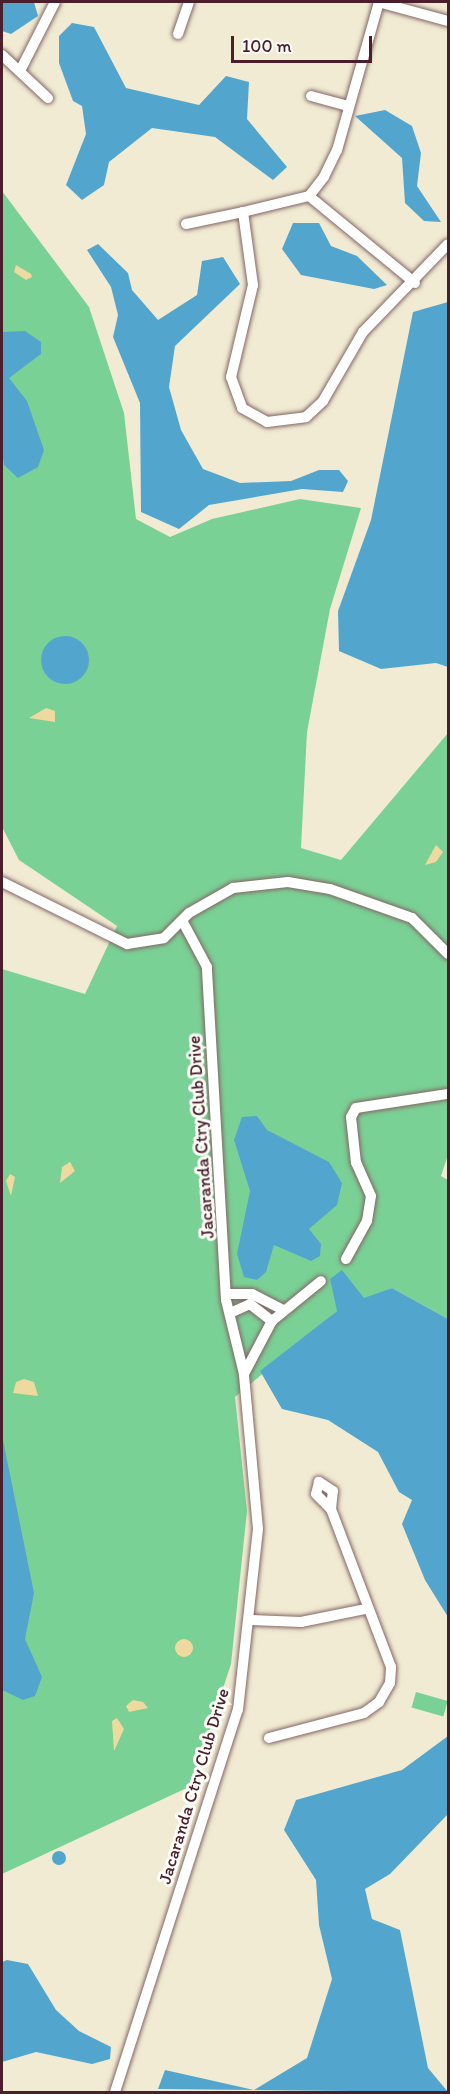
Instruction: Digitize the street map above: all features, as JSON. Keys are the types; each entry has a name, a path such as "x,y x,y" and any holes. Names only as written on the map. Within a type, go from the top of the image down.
{"street":[{"path":"21,69 55,2"},
{"path":"178,34 189,2"},
{"path":"186,224 309,196 337,150 378,2 448,21"},
{"path":"2,55 21,69 48,98"},
{"path":"311,96 349,106"},
{"path":"309,196 415,284"},
{"path":"243,212 253,285 231,377 234,395 255,418 285,423 306,417 323,401 345,354 363,332 415,284 448,244"},
{"path":"2,882 127,944 149,944 233,888 288,882 360,898 412,918 448,954"},
{"name":"Jacaranda Ctry Club Drive","path":"115,2092 238,1710 251,1620 258,1494 244,1374 226,1294 207,967 183,922"},
{"path":"345,1259 368,1221 371,1196 356,1162 351,1118 356,1108 448,1095"},
{"path":"244,1374 272,1321 321,1281"},
{"path":"226,1294 252,1294 284,1310"},
{"path":"230,1313 250,1304 272,1321"},
{"path":"269,1738 364,1713 379,1702 391,1667 365,1609 331,1509"},
{"path":"251,1620 301,1622 365,1609"}],"green space":[{"path":"2,191 89,307 124,413 136,519 170,537 212,519 300,499 361,508 330,609 307,732 301,848 341,860 448,733 448,1155 441,1176 448,1180 448,1319 392,1288 338,1310 235,1397 247,1511 231,1664 191,1786 2,1874 2,969 85,994 117,926 19,860 2,827"},
{"path":"416,1692 448,1701 443,1716 412,1707"}],"sand":[{"path":"16,265 32,277 26,280 14,272"},
{"path":"46,708 55,711 55,722 29,718"},
{"path":"436,845 443,852 436,862 425,865"},
{"path":"70,1162 75,1171 60,1183 62,1167"},
{"path":"10,1174 15,1177 11,1196 6,1181"},
{"path":"24,1379 34,1382 38,1396 13,1393 16,1382"},
{"path":"184,1639 190,1642 193,1648 190,1654 184,1657 178,1654 175,1648 178,1642"},
{"path":"133,1700 143,1702 148,1708 129,1712 126,1706"},
{"path":"117,1718 124,1729 114,1751 112,1721"}],"water":[{"path":"2,2 34,2 38,16 11,34 2,31"},
{"path":"72,23 94,27 126,88 199,105 226,76 249,82 247,119 287,167 273,180 215,137 152,128 109,162 104,185 82,200 66,185 86,134 82,106 73,101 59,63 59,36"},
{"path":"385,110 412,126 421,153 417,186 441,222 424,221 405,203 402,158 355,116"},
{"path":"293,223 319,223 331,246 357,256 387,285 374,289 301,275 282,249"},
{"path":"98,244 128,273 132,290 158,320 197,295 202,261 223,257 240,284 175,346 169,387 181,430 203,469 240,483 291,481 319,470 339,470 348,481 343,492 302,489 209,505 179,529 141,512 140,403 113,337 118,315 111,287 87,250"},
{"path":"448,302 448,667 436,663 381,669 339,651 338,611 371,520 413,312"},
{"path":"25,331 41,342 41,354 9,378 27,401 44,450 38,467 18,478 4,465 2,452 2,332"},
{"path":"60,636 70,636 82,643 89,655 89,665 82,677 70,684 60,684 45,673 41,665 41,655 52,640"},
{"path":"257,1116 267,1130 329,1162 342,1183 337,1205 309,1229 321,1244 320,1256 311,1261 274,1245 266,1272 257,1280 244,1277 237,1254 250,1191 234,1140 242,1117"},
{"path":"342,1270 364,1298 392,1288 448,1319 448,1617 425,1580 402,1524 412,1500 399,1492 378,1452 328,1420 282,1409 260,1371 337,1311 330,1279"},
{"path":"2,1435 34,1593 25,1639 42,1677 35,1696 23,1700 2,1690"},
{"path":"448,1736 448,1814 390,1874 365,1889 372,1919 400,1930 428,2068 448,2092 254,2090 307,2058 332,1979 319,1925 316,1880 284,1830 296,1800 402,1770"},
{"path":"59,1851 64,1853 66,1858 64,1863 59,1865 54,1863 52,1858 54,1853"},
{"path":"7,1960 28,1964 56,2010 79,2031 111,2047 110,2059 92,2064 36,2052 2,2062 2,1962"},
{"path":"165,2070 254,2090 158,2089"}]}
